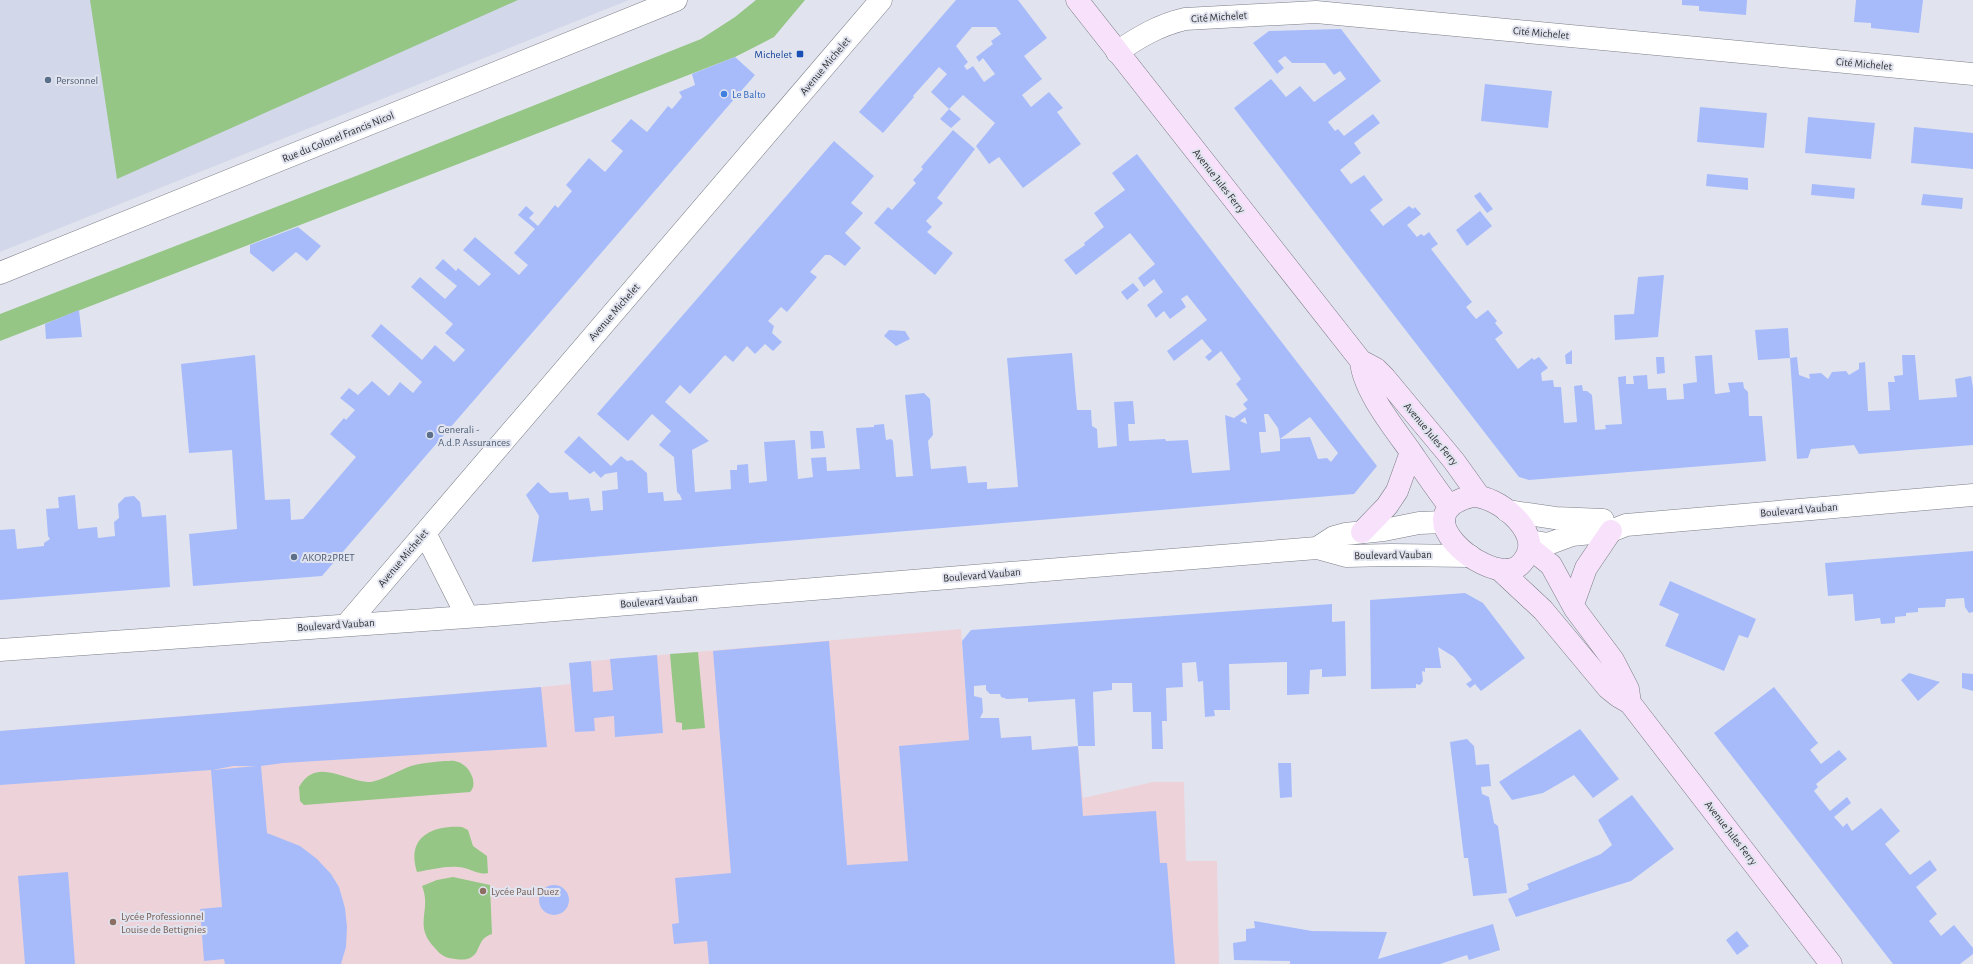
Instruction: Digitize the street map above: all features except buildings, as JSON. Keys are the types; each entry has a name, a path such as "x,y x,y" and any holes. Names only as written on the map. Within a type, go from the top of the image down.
{"main road":[{"name":"Avenue Jules Ferry","path":"1077,0 1361,361 1376,369 1386,378 1454,461 1479,496"},
{"name":"Avenue Jules Ferry","path":"1361,361 1364,379 1370,390 1435,489 1447,514"},
{"path":"1362,532 1387,506 1397,491 1411,452"},
{"path":"1479,496 1494,501 1507,511 1522,527 1530,544 1524,561 1512,569 1499,568 1470,556 1448,535 1447,514 1465,498 1479,496"},
{"path":"1573,604 1586,568 1618,528"},
{"name":"Avenue Jules Ferry","path":"1530,544 1551,565 1573,604 1616,665 1628,689 1630,703"},
{"name":"Avenue Jules Ferry","path":"1499,568 1543,610 1608,688 1630,703 1831,964"}],"street":[{"name":"Rue du Colonel Francis Nicol","path":"0,273 676,0"},
{"name":"Avenue Michelet","path":"347,624 881,0"},
{"name":"Cité Michelet","path":"1117,52 1141,36 1166,24 1185,19 1316,12 1973,74"},
{"name":"Boulevard Vauban","path":"1530,544 1548,544 1572,535 1618,528 1973,495"},
{"name":"Boulevard Vauban","path":"1507,511 1555,518 1611,520 1618,528"},
{"name":"Boulevard Vauban","path":"1317,548 1334,537 1384,530 1419,523 1447,514"},
{"path":"425,533 466,616"},
{"name":"Boulevard Vauban","path":"0,650 466,616 1317,548 1346,556 1470,556"}],"shaded area":[{"path":"0,0 629,0 0,252"},
{"path":"961,629 969,740 1031,736 1032,750 1078,746 1083,798 1153,782 1184,782 1186,861 1217,861 1219,964 0,964 0,731 571,684 569,663"}],"green space":[{"path":"90,0 518,0 117,179"},
{"path":"756,0 805,0 774,37 735,57 0,341 0,314 356,176 701,39 735,17"},
{"path":"698,652 705,728 682,730 682,723 676,722 670,654"},
{"path":"456,761 469,770 473,779 473,788 470,792 304,805 300,801 299,787 306,778 313,773 330,772 372,782 411,766 423,763"},
{"path":"462,827 468,830 473,846 487,856 488,873 485,874 462,867 442,868 417,872 415,850 418,842 424,836 431,831 440,828"},
{"path":"453,877 490,885 492,934 487,936 481,942 474,955 470,958 460,960 449,958 440,954 428,939 424,924 425,895 422,886 437,880"}],"place":[{"name":"Michelet","path":"800,54"},
{"name":"Personnel","path":"48,80"},
{"name":"Le Balto","path":"724,94"},
{"name":"Generali - A.d.P. Assurances","path":"430,435"},
{"name":"AKOR2PRET","path":"294,557"},
{"name":"Lycée Paul Duez","path":"483,891"},
{"name":"Lycée Professionnel Louise de Bettignies","path":"113,922"}]}
